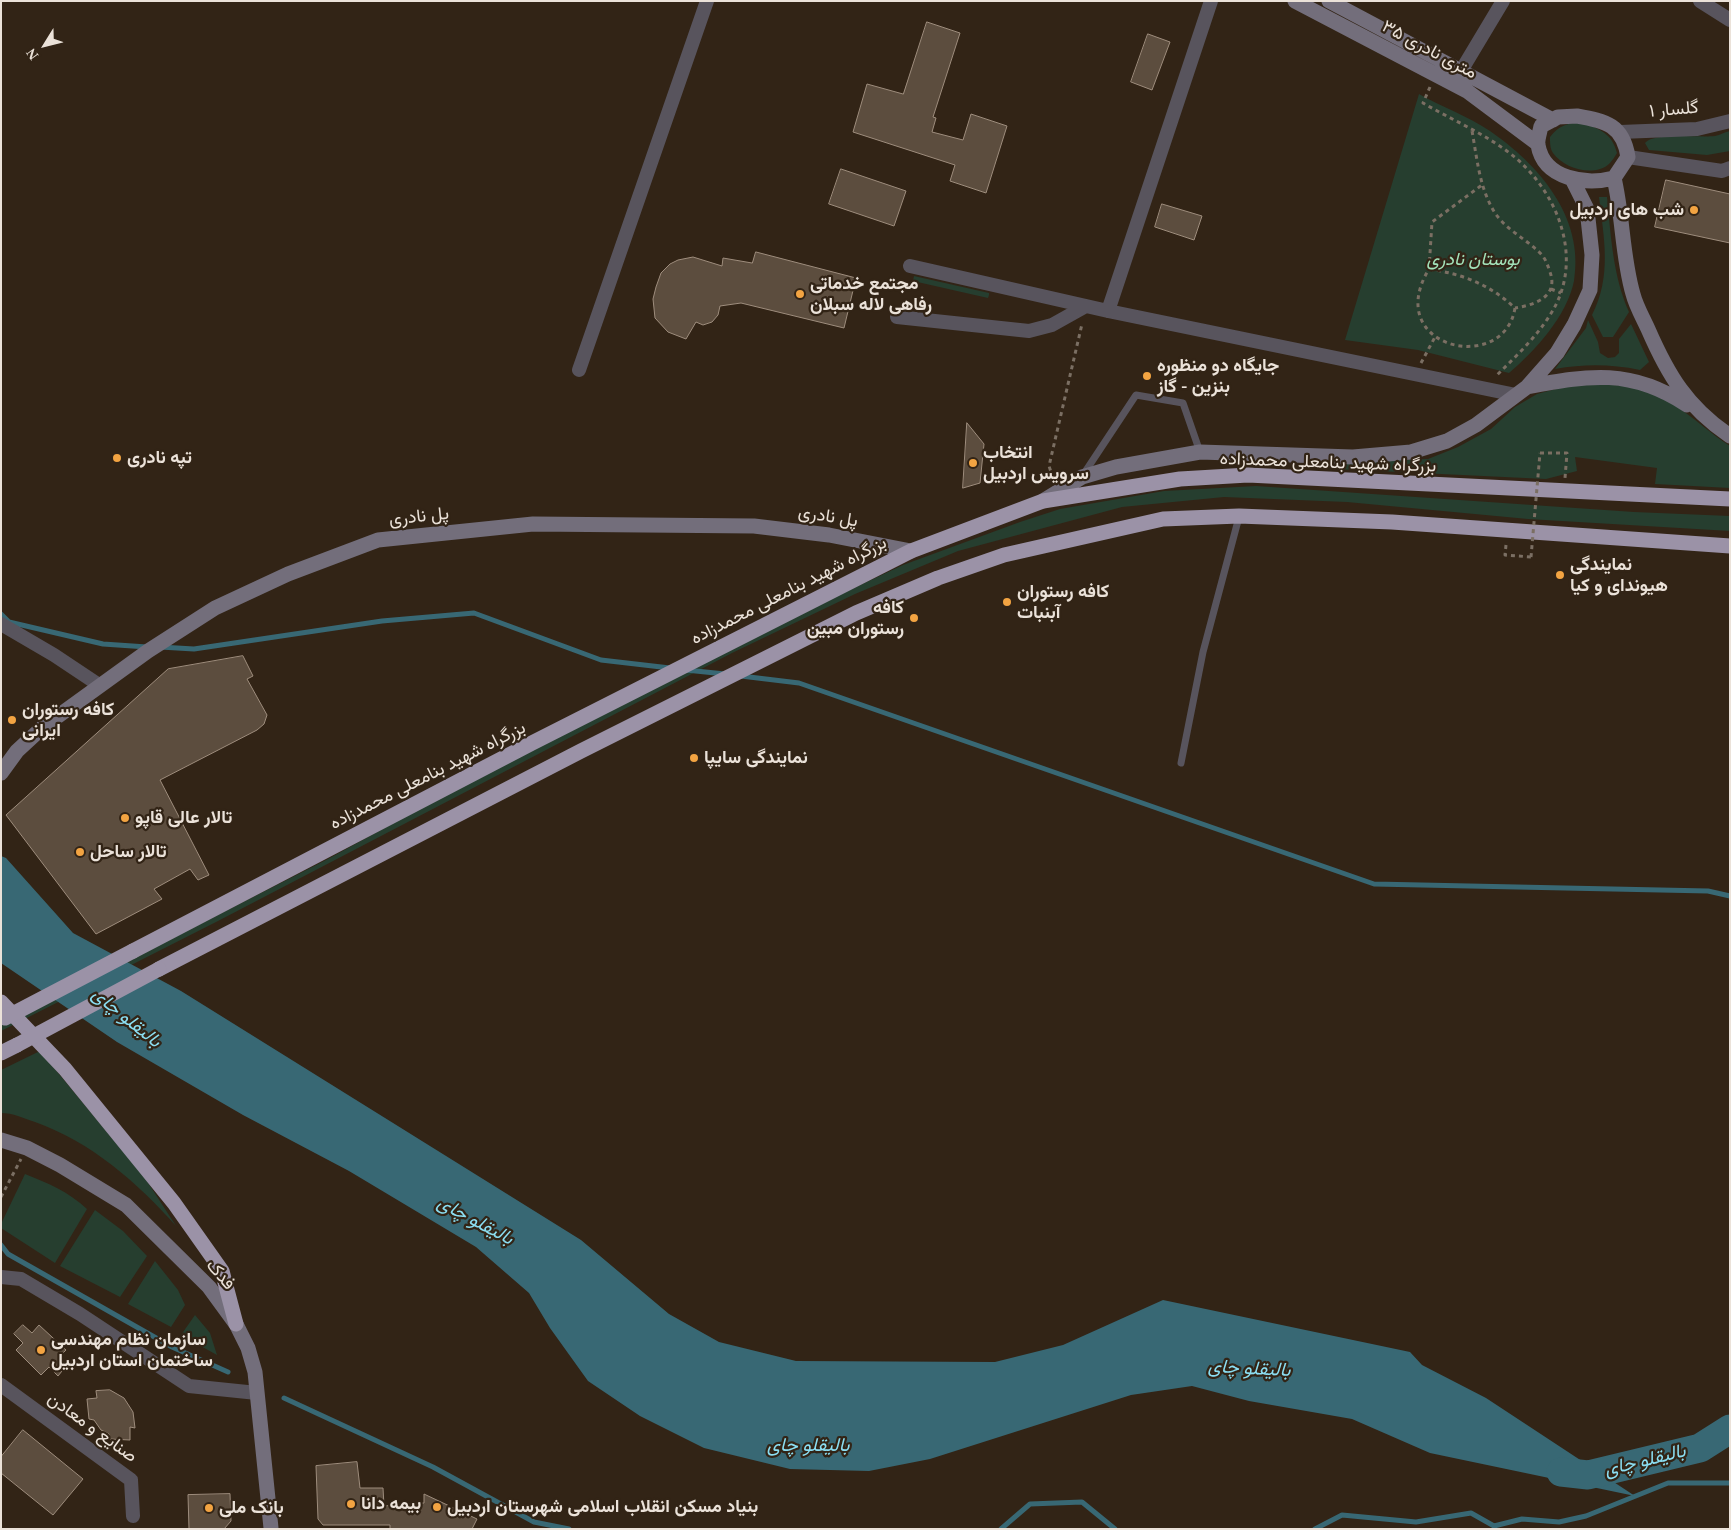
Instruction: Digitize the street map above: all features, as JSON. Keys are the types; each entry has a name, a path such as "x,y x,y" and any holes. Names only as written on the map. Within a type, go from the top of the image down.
{"highway":[{"name":"بزرگراه شهید بنامعلی محمدزاده","path":"3,1019 663,676 911,551 1043,501 1180,479 1248,475 1564,493 1730,499"},
{"path":"1,1053 159,969 745,668 856,613 938,578 1004,555 1163,519 1239,516 1392,522 1730,546"},
{"path":"1,1002 65,1069 174,1203 222,1270 236,1324"}],"street":[{"path":"579,370 707,1"},
{"path":"1108,311 1211,1"},
{"name":"۳۵ متری نادری","path":"1295,1 1468,91 1538,144"},
{"name":"۳۵ متری نادری","path":"1330,1 1553,120"},
{"path":"1461,71 1504,1"},
{"path":"1700,1 1730,20"},
{"path":"1614,178 1584,182 1572,179 1551,168 1543,160 1538,144 1542,126 1558,117 1577,116 1602,120 1620,132 1626,144 1628,157 1614,178 1620,202 1623,247 1633,295 1678,388 1704,417"},
{"name":"گلسار ۱","path":"1620,132 1697,129 1730,121"},
{"path":"1628,157 1727,170"},
{"path":"1043,501 1058,490 1082,477 1116,467 1200,452 1353,457 1411,452 1447,441 1476,425 1522,391 1557,353 1574,325 1590,290 1592,256 1587,208 1572,179"},
{"path":"910,266 1108,311 1483,388 1522,391 1576,377 1615,377 1649,384 1678,399 1730,436"},
{"path":"897,317 1029,331 1052,324 1086,306"},
{"name":"پل نادری","path":"1,773 17,751 43,727 148,651 216,608 254,589 378,540 533,524 754,526 829,535 911,551"},
{"path":"1,624 54,655 99,685"},
{"path":"1,756 17,751"},
{"name":"فدک","path":"1,1140 26,1148 60,1165 126,1205 209,1287 236,1324 248,1348 255,1372 273,1528"},
{"path":"1,1277 21,1279 80,1314 189,1386 257,1393"},
{"name":"صنایع و معادن","path":"1,1385 131,1480 133,1516"}],"lane":[{"path":"1082,477 1136,395 1183,403 1200,452"},
{"path":"1181,763 1203,652 1239,516"}],"path":[{"path":"1436,75 1422,103 1496,144 1517,160 1538,183 1554,206 1564,230 1566,277 1551,314 1538,333 1483,388"},
{"path":"1429,269 1468,277 1515,308 1532,305 1550,293 1552,289 1552,275 1542,255 1508,228 1493,211 1482,185 1472,131"},
{"path":"1482,185 1432,222 1429,269 1418,290 1417,300 1428,331 1435,337 1457,347 1472,347 1490,340 1501,333 1513,316 1515,308"},
{"path":"1552,289 1561,293"},
{"path":"1058,490 1049,466 1086,306"},
{"path":"1414,374 1435,337"},
{"path":"1505,555 1531,556 1540,453 1567,453 1564,493"},
{"path":"1,1197 26,1148"}],"green space":[{"name":"بوستان نادری","path":"1419,94 1482,126 1508,144 1525,159 1554,194 1565,214 1572,235 1576,258 1574,281 1565,307 1549,332 1509,373 1418,350 1345,340"},
{"path":"1583,122 1604,133 1615,146 1617,153 1610,163 1603,168 1580,170 1574,168 1562,162 1552,151 1550,137 1553,133 1564,125"},
{"path":"1730,131 1730,151 1707,155 1649,150 1645,143 1667,136 1715,136"},
{"path":"1599,197 1607,197 1616,270 1629,312 1613,337 1603,337 1592,315 1602,286 1605,257"},
{"path":"914,276 989,293 989,295 988,298 913,281"},
{"path":"1588,320 1598,342 1600,353 1608,358 1615,357 1619,353 1619,339 1631,324 1649,362 1640,370 1598,365 1555,369 1586,328"},
{"path":"1608,384 1647,390 1658,395 1680,408 1730,446 1730,488 1655,484 1657,468 1575,457 1577,471 1546,479 1294,467 1294,464 1428,459 1458,447 1491,429 1515,407 1537,394 1571,385"},
{"path":"1256,486 1634,512 1730,516 1730,531 1528,519 1347,502 1224,497 1122,507 958,551 855,594 732,653 218,921 1,1031 1,1025 328,859 487,772 771,627 903,565 1060,509 1164,491"},
{"path":"40,1051 145,1178 176,1226 129,1179 94,1152 56,1130 18,1116 1,1113 1,1070"},
{"path":"25,1174 58,1188 87,1209 55,1263 1,1228 1,1224"},
{"path":"95,1210 123,1231 147,1256 120,1297 60,1266"},
{"path":"155,1261 178,1290 185,1305 171,1327 128,1304"},
{"path":"195,1315 210,1333 217,1355 181,1335"}],"water":[{"path":"1,856 6,858 73,933 181,991 581,1240 669,1314 719,1342 796,1361 995,1362 1063,1345 1163,1300 1410,1352 1422,1365 1486,1398 1635,1496 1430,1453 1352,1419 1249,1401 1192,1386 1131,1395 930,1459 869,1471 790,1469 704,1448 640,1416 588,1381 550,1328 529,1293 476,1247 349,1171 243,1115 117,1042 1,963"}],"building":[{"path":"927,22 960,33 933,117 936,118 932,132 963,140 971,114 1007,126 986,193 950,181 955,165 853,132 867,84 903,94"},
{"path":"1148,34 1170,42 1152,90 1131,82"},
{"path":"841,169 906,191 894,226 829,204"},
{"name":"شب های اردبیل","path":"1666,180 1730,194 1730,243 1655,227"},
{"path":"1162,204 1202,216 1194,240 1155,227"},
{"name":"مجتمع خدماتی رفاهی لاله سبلان","path":"756,252 856,278 844,328 741,303 720,306 718,315 712,322 703,325 696,322 686,339 668,332 655,318 653,299 656,287 661,273 670,264 693,257 722,266 723,258 752,263"},
{"name":"انتخاب سرویس اردبیل","path":"967,423 984,444 980,483 963,488"},
{"path":"243,656 253,676 247,679 267,715 264,724 257,730 160,780 209,875 198,880 190,869 154,889 162,899 96,934 6,815 168,669"},
{"name":"سازمان نظام مهندسی ساختمان استان اردبیل","path":"23,1325 32,1333 39,1325 66,1350 58,1358 66,1366 58,1376 49,1367 41,1375 16,1350 23,1343 14,1334"},
{"path":"110,1390 124,1398 133,1412 135,1428 130,1427 130,1440 109,1439 109,1434 101,1430 94,1420 89,1419 87,1399 97,1398 96,1391"},
{"path":"23,1430 83,1479 53,1515 1,1473 1,1457"},
{"name":"بیمه دانا","path":"357,1462 360,1488 383,1488 384,1506 424,1503 424,1494 477,1519 472,1529 390,1529 390,1525 323,1525 318,1519 316,1466"},
{"name":"بانک ملی","path":"230,1494 231,1521 224,1529 189,1529 188,1495"}],"waterway":[{"path":"160,647 194,649 382,621 474,613 601,660 670,668"},
{"path":"1,614 9,622 103,644 147,647"},
{"path":"686,670 725,674"},
{"path":"741,676 799,683 1374,884 1708,891 1730,896"},
{"path":"1,1245 8,1254 172,1347 228,1372"},
{"path":"284,1398 433,1467 534,1522 569,1529"},
{"name":"بالیقلو چای","path":"1561,1472 1588,1475 1700,1448 1730,1429"},
{"path":"1315,1529 1342,1515 1416,1522 1471,1513 1494,1526 1522,1519 1559,1522 1586,1516 1668,1483 1730,1483"},
{"path":"1001,1529 1030,1504 1082,1502 1115,1529"}],"place":[{"name":"شب های اردبیل","path":"1694,210"},
{"name":"مجتمع خدماتی رفاهی لاله سبلان","path":"800,294"},
{"name":"جایگاه دو منظوره بنزین - گاز","path":"1147,376"},
{"name":"تپه نادری","path":"117,458"},
{"name":"انتخاب سرویس اردبیل","path":"973,463"},
{"name":"نمایندگی هیوندای و کیا","path":"1560,575"},
{"name":"کافه رستوران آبنبات","path":"1007,602"},
{"name":"کافه رستوران مبین","path":"914,618"},
{"name":"کافه رستوران ایرانی","path":"12,720"},
{"name":"نمایندگی سایپا","path":"694,758"},
{"name":"تالار عالی قاپو","path":"125,818"},
{"name":"تالار ساحل","path":"80,852"},
{"name":"سازمان نظام مهندسی ساختمان استان اردبیل","path":"41,1350"},
{"name":"بیمه دانا","path":"351,1504"},
{"name":"بنیاد مسکن انقلاب اسلامی شهرستان اردبیل","path":"437,1507"},
{"name":"بانک ملی","path":"209,1508"}]}
